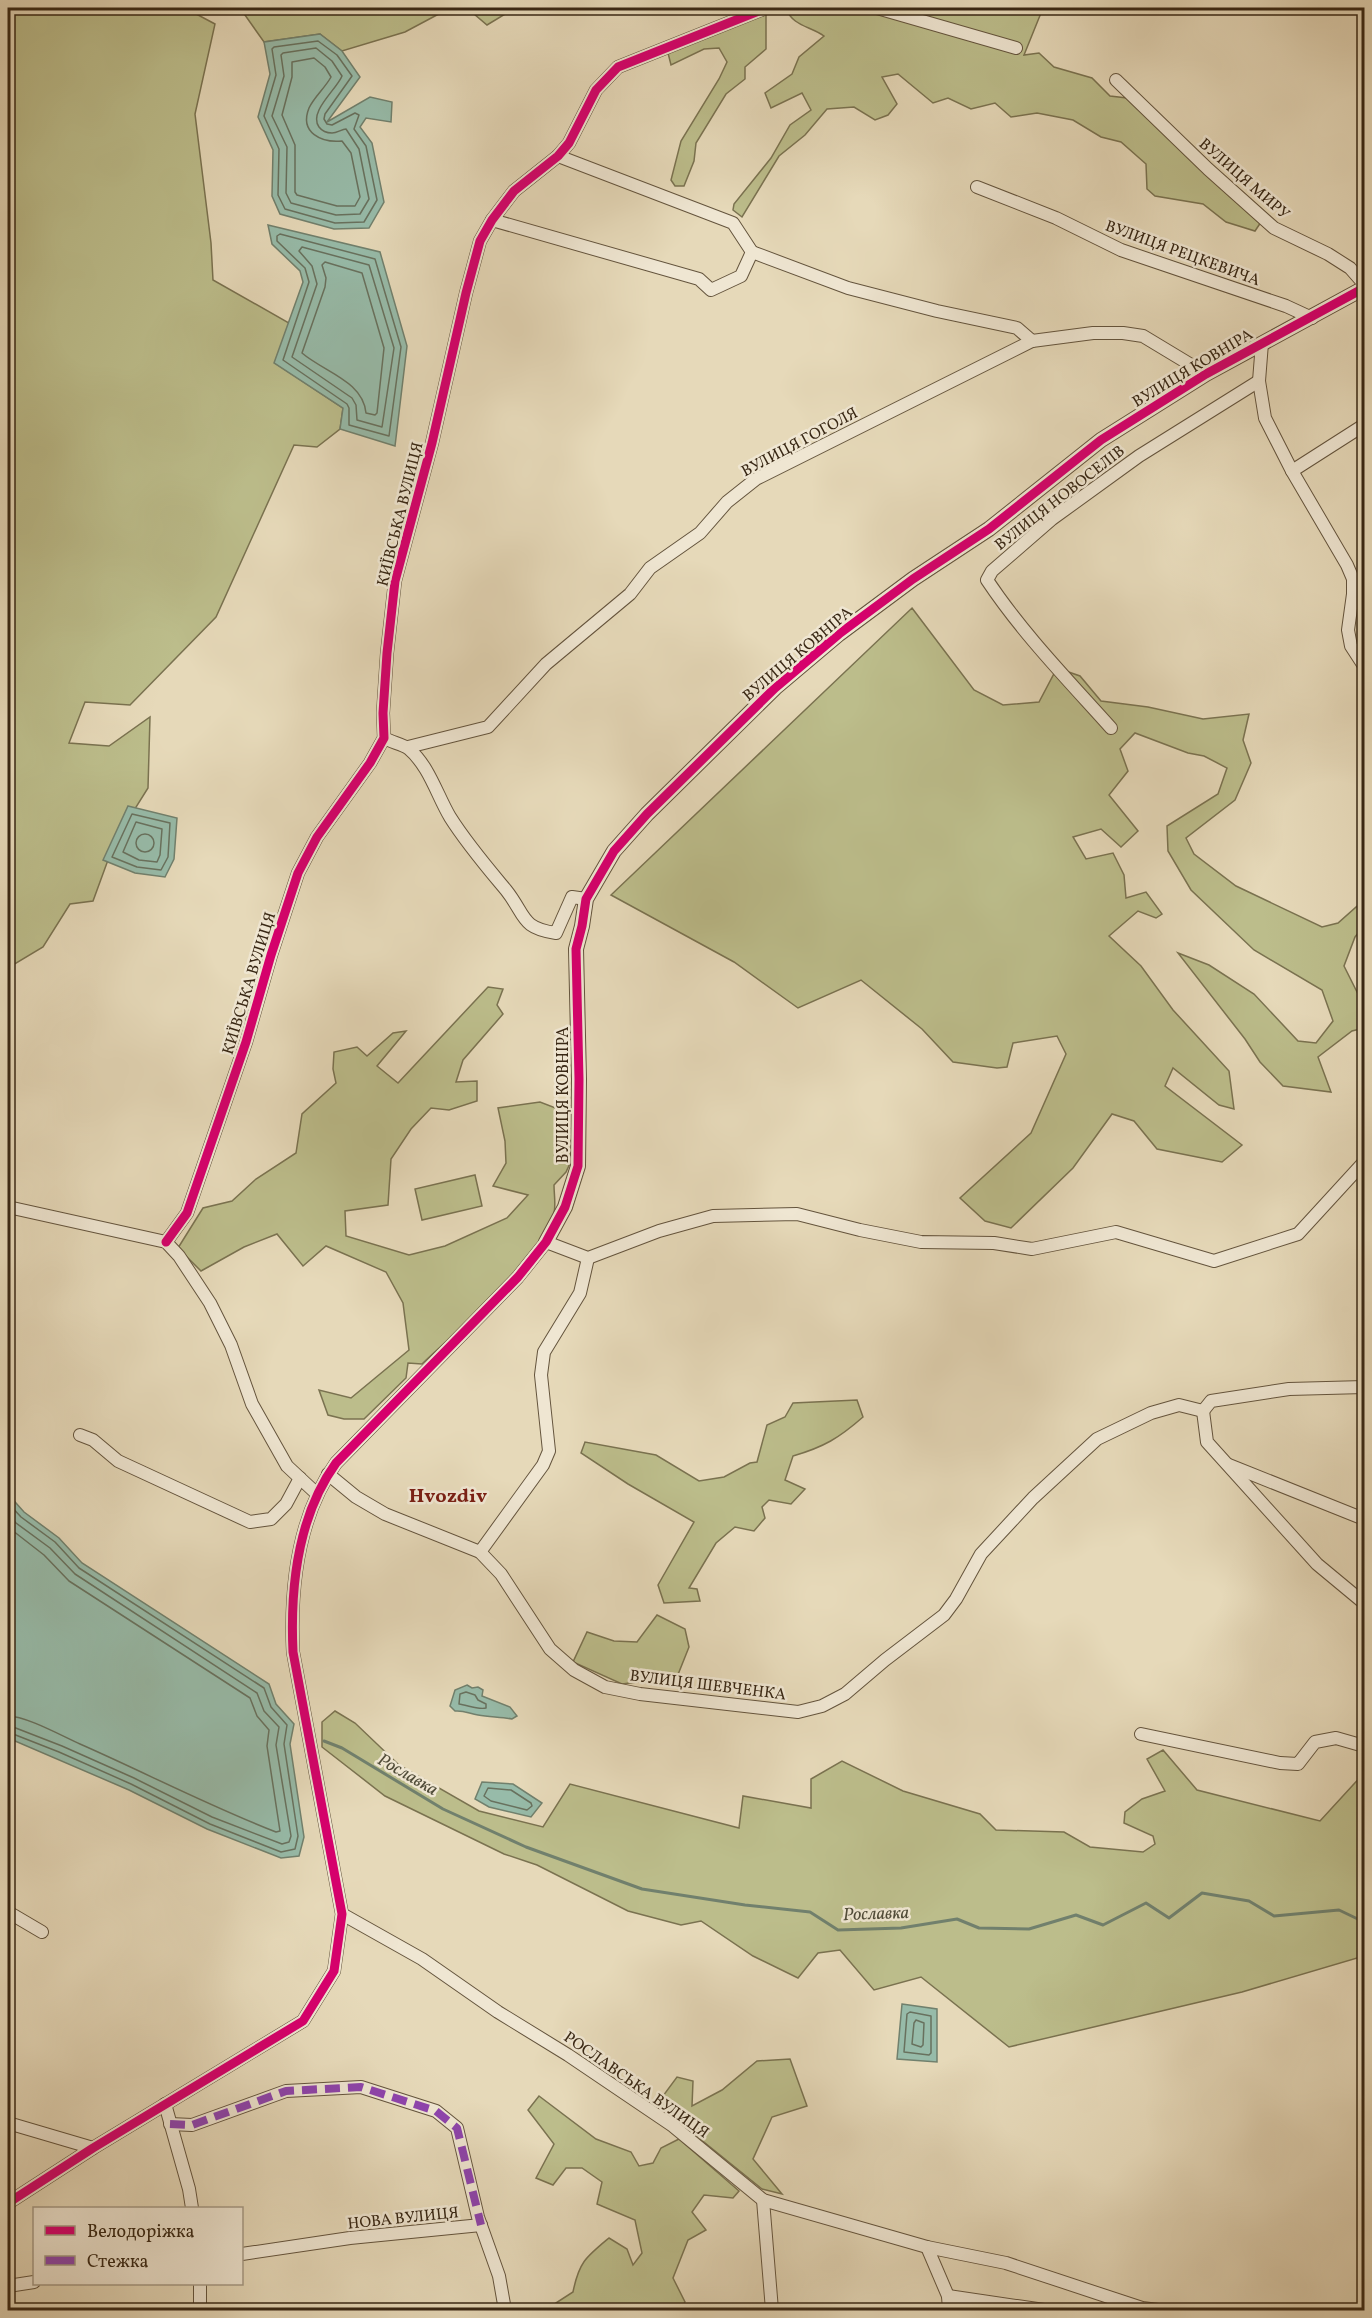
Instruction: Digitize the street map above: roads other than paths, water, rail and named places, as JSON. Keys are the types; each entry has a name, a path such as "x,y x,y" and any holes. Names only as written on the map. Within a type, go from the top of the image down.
{"street":[{"name":"КИЇВСЬКА ВУЛИЦЯ","path":"166,1242 187,1213 246,1042 298,873 317,837 370,763 384,738 383,713 387,653 395,581 432,443 480,241 492,220 514,191 558,156 569,143 596,90 618,67 766,8"},
{"path":"878,8 1016,48"},
{"name":"ВУЛИЦЯ МИРУ","path":"1116,80 1208,169 1274,228 1328,254 1350,268 1365,286"},
{"path":"558,156 733,223 752,252 848,288 937,311 1017,327 1032,341"},
{"name":"ВУЛИЦЯ РЕЦКЕВИЧА","path":"977,188 1056,218 1121,250 1286,306 1312,318"},
{"path":"492,220 699,279 711,290 741,276 752,252"},
{"name":"ВУЛИЦЯ КОВНІРА","path":"546,1242 565,1207 578,1166 579,1079 576,949 586,899 614,851 662,799 775,688 839,634 913,579 989,529 1101,440 1206,374 1312,318 1365,286"},
{"name":"ВУЛИЦЯ ГОГОЛЯ","path":"408,747 488,727 546,664 630,594 650,568 700,533 728,502 756,479 1032,341 1093,333 1143,336 1206,374"},
{"path":"1262,343 1259,381 1266,418 1292,471 1353,579 1348,630 1351,646 1365,666"},
{"name":"ВУЛИЦЯ НОВОСЕЛІВ","path":"1111,728 1007,610 987,580 992,570 1062,512 1139,456 1259,381"},
{"path":"1292,471 1365,425"},
{"path":"384,738 408,747 435,785 463,838 508,892 526,922 538,930 556,933 572,897 586,899"},
{"path":"8,2203 93,2148 303,2020 334,1971 342,1914 293,1652 292,1627 300,1548 306,1519 328,1474 344,1455 518,1277 546,1242 588,1258 659,1231 713,1216 797,1214 921,1242 994,1243 1032,1249 1116,1232 1214,1261 1299,1234 1365,1161"},
{"path":"8,1207 166,1242 179,1256 210,1303 231,1345 252,1404 287,1466 317,1494"},
{"path":"480,1552 543,1465 549,1451 542,1375 544,1352 580,1293 588,1258"},
{"path":"1365,1387 1289,1389 1211,1401 1203,1411 1207,1442 1317,1564 1365,1603"},
{"name":"ВУЛИЦЯ ШЕВЧЕНКА","path":"328,1474 356,1497 385,1514 480,1552 501,1574 550,1649 574,1670 605,1687 640,1694 798,1712 822,1706 845,1694 944,1615 956,1599 981,1554 1033,1498 1097,1439 1151,1413 1179,1405 1203,1411"},
{"path":"80,1435 93,1440 118,1461 250,1522 271,1519 286,1504 300,1478"},
{"path":"1226,1463 1365,1519"},
{"path":"1141,1734 1280,1763 1298,1764 1315,1742 1336,1738 1365,1746"},
{"path":"8,1912 42,1932"},
{"name":"РОСЛАВСЬКА ВУЛИЦЯ","path":"342,1914 422,1959 498,2012 568,2055 673,2126 764,2200 927,2247 1006,2263 1142,2308 1158,2310"},
{"path":"170,2124 192,2125 286,2091 361,2087 436,2111 457,2128 481,2225"},
{"path":"165,2104 192,2207"},
{"path":"8,2123 93,2148"},
{"path":"764,2200 772,2310"},
{"name":"НОВА ВУЛИЦЯ","path":"243,2254 350,2238 481,2225 499,2276 505,2310"},
{"path":"927,2247 948,2296 949,2310"},
{"path":"8,2286 33,2282"},
{"path":"200,2285 200,2310"},
{"path":"948,2296 1042,2310"}],"water":[{"path":"320,34 342,51 360,77 327,122 370,97 392,102 391,122 366,118 360,127 372,143 384,202 369,228 334,229 280,214 272,196 273,150 258,117 270,74 264,42"},
{"path":"268,225 380,252 407,346 395,446 340,429 343,408 274,363 303,282 300,271 272,244"},
{"path":"128,806 177,818 174,859 165,877 135,873 103,860"},
{"path":"8,1494 24,1512 59,1538 82,1563 269,1684 276,1704 294,1724 290,1744 304,1837 299,1856 281,1858 207,1829 129,1790 8,1738"},
{"path":"467,1685 483,1690 482,1696 510,1707 517,1716 512,1719 455,1711 450,1706 455,1690"},
{"path":"482,1782 513,1784 542,1803 531,1817 489,1807 475,1799"},
{"path":"902,2004 937,2009 937,2062 897,2059"}],"waterway":[{"name":"Рославка","path":"324,1741 342,1748 443,1809 526,1847 642,1889 745,1905 810,1912 838,1930 901,1928 957,1919 979,1928 1029,1929 1076,1915 1103,1925 1146,1903 1169,1918 1202,1893 1249,1901 1274,1916 1339,1910 1364,1922"}],"district":[{"name":"Hvozdiv","path":"448,1495"}]}
